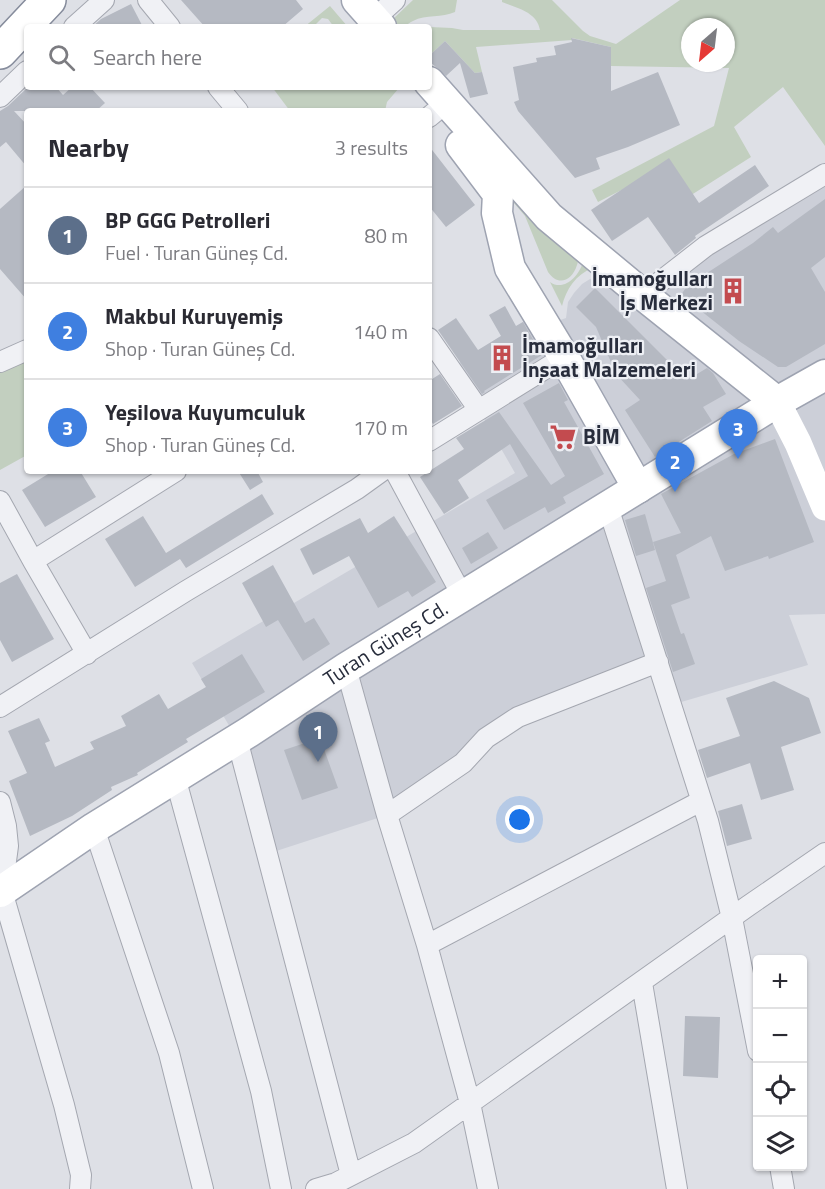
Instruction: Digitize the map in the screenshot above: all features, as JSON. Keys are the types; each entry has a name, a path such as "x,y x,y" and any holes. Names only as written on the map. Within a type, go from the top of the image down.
{"highway":[{"path":"0,20 20,0"},
{"path":"27,24 50,0"},
{"path":"43,24 65,0"},
{"path":"0,52 24,27"},
{"path":"0,70 24,44"}],"main road":[{"path":"340,0 374,15"},
{"path":"432,85 549,217 777,402"},
{"path":"416,90 428,108"},
{"path":"432,114 498,194 497,213 510,268 564,357 638,488"},
{"name":"Turan Güneş Cd.","path":"1,892 94,828 346,668 777,402 825,375"}],"street":[{"path":"77,24 104,0"},
{"path":"148,0 168,24"},
{"path":"0,97 24,74"},
{"path":"220,90 236,108"},
{"path":"643,295 706,246 825,174"},
{"path":"432,342 479,410"},
{"path":"0,362 24,351"},
{"path":"432,439 564,357"},
{"path":"777,402 798,443 825,507"},
{"path":"33,561 171,474"},
{"path":"0,707 186,591 357,489 378,474"},
{"path":"397,474 463,597"},
{"path":"0,501 87,654"},
{"path":"608,507 701,801 732,918 753,1025"},
{"path":"387,815 463,763 486,738 518,717 658,662"},
{"path":"346,668 471,1103 488,1189"},
{"path":"237,739 351,1175"},
{"path":"175,777 261,1091 281,1189"},
{"path":"427,945 701,801"},
{"path":"0,802 8,846 1,892 64,1105 81,1175 80,1189"},
{"path":"94,828 169,1053 203,1189"},
{"path":"316,1189 336,1183 414,1143 825,853"},
{"path":"642,983 677,1189"},
{"path":"781,1171 784,1189"}],"shaded area":[{"path":"825,174 825,614 789,615 808,665 671,705 658,663 518,717 387,815 267,854 237,739 192,663 515,473 479,410 449,367 526,320 532,330 566,318 568,302 582,284 590,279 601,276 643,295"}],"green space":[{"path":"413,0 457,0 455,12 423,17 407,24 397,24 392,20"},
{"path":"502,0 552,0 590,36 616,44 680,0 825,0 825,146 783,87 734,127 751,157 674,206 655,173 598,202 592,190 714,126 728,72 735,72 735,18 681,18 681,67 611,66 611,47 572,38 572,40 476,47 482,72 475,73 445,41 432,53 432,27 463,30 540,30 531,15"},
{"path":"330,6 345,24 332,24 328,19 322,18 316,24 308,24"},
{"path":"274,90 397,90 387,102 386,108 288,108"},
{"path":"419,90 579,255 575,271 568,278 560,281 548,272 525,216"},
{"path":"583,262 592,268 572,283 562,306 550,282 555,285 566,284 578,272"},
{"path":"24,362 24,457 0,470 0,372"}],"building":[{"path":"181,0 296,0 303,9 286,24 202,24"},
{"path":"131,4 141,24 95,24"},
{"path":"571,38 611,47 611,91 658,72 680,125 596,158 600,169 575,178 518,111 514,102 519,100 513,67 537,62 536,58 556,55 554,46 572,42"},
{"path":"445,41 475,73 482,72 488,94 470,98 460,63 446,76 432,64 432,53"},
{"path":"25,90 59,90 63,95 69,90 93,90 105,103 99,108 24,108 24,111 14,111 24,122 24,163 6,142 0,147 0,111"},
{"path":"432,150 475,205 446,227 432,210"},
{"path":"669,158 699,203 755,165 769,186 695,236 696,238 675,255 648,217 612,241 591,210"},
{"path":"24,188 24,297 0,269 0,209"},
{"path":"825,199 825,257 811,268 825,292 825,344 786,367 778,367 739,341 681,295 687,286 753,243 773,227 778,233"},
{"path":"595,288 687,380 707,368 713,373 726,394 703,407 712,421 655,457 625,410 640,400 616,374 596,327 576,307"},
{"name":"İmamoğulları İnşaat Malzemeleri","path":"505,306 516,326 523,322 542,355 482,394 438,330 456,318 478,350 501,336 489,315"},
{"path":"440,374 462,406 433,424 432,422 432,379"},
{"path":"559,383 568,400 564,402 604,474 563,497 566,503 548,513 545,507 504,530 486,500 528,476 510,444 458,480 469,498 444,514 420,477 432,474 432,469 464,449 456,438 499,412 551,485 565,476 523,403"},
{"path":"775,439 814,542 769,559 768,556 725,571 711,536 676,555 690,598 671,605 695,664 673,672 646,588 666,581 653,542 681,533 661,494 734,454"},
{"path":"48,474 82,474 96,497 45,527 22,490"},
{"path":"240,474 259,474 263,482 250,490"},
{"path":"262,494 274,514 186,568 180,559 135,587 105,539 143,516 166,553"},
{"path":"645,514 655,550 636,556 625,520"},
{"path":"394,516 436,582 412,597 408,591 378,608 349,556 313,575 300,549 360,518 368,533"},
{"path":"488,532 498,548 471,564 462,548"},
{"path":"273,565 305,623 314,618 330,644 303,661 278,620 266,627 242,583"},
{"path":"17,574 54,639 12,662 0,640 0,583"},
{"path":"242,654 265,692 186,739 188,742 137,773 138,775 111,787 112,790 72,816 30,836 9,781 27,773 8,731 39,718 50,741 45,743 55,767 94,749 90,742 126,726 121,716 159,694 168,709 206,687 201,679"},
{"path":"774,681 809,698 821,733 781,747 794,790 761,800 750,763 707,778 698,750 740,736 726,698"},
{"path":"320,738 338,788 302,800 284,750"},
{"path":"742,804 752,839 727,846 718,811"},
{"path":"685,1016 720,1017 718,1078 683,1076"}],"place":[{"name":"İmamoğulları İş Merkezi","path":"733,291"},
{"name":"İmamoğulları İnşaat Malzemeleri","path":"502,358"},
{"name":"BİM","path":"563,437"},
{"name":"Yeşilova Kuyumculuk","path":"738,459"},
{"name":"Makbul Kuruyemiş","path":"675,492"},
{"name":"BP GGG Petrolleri","path":"318,762"}]}
